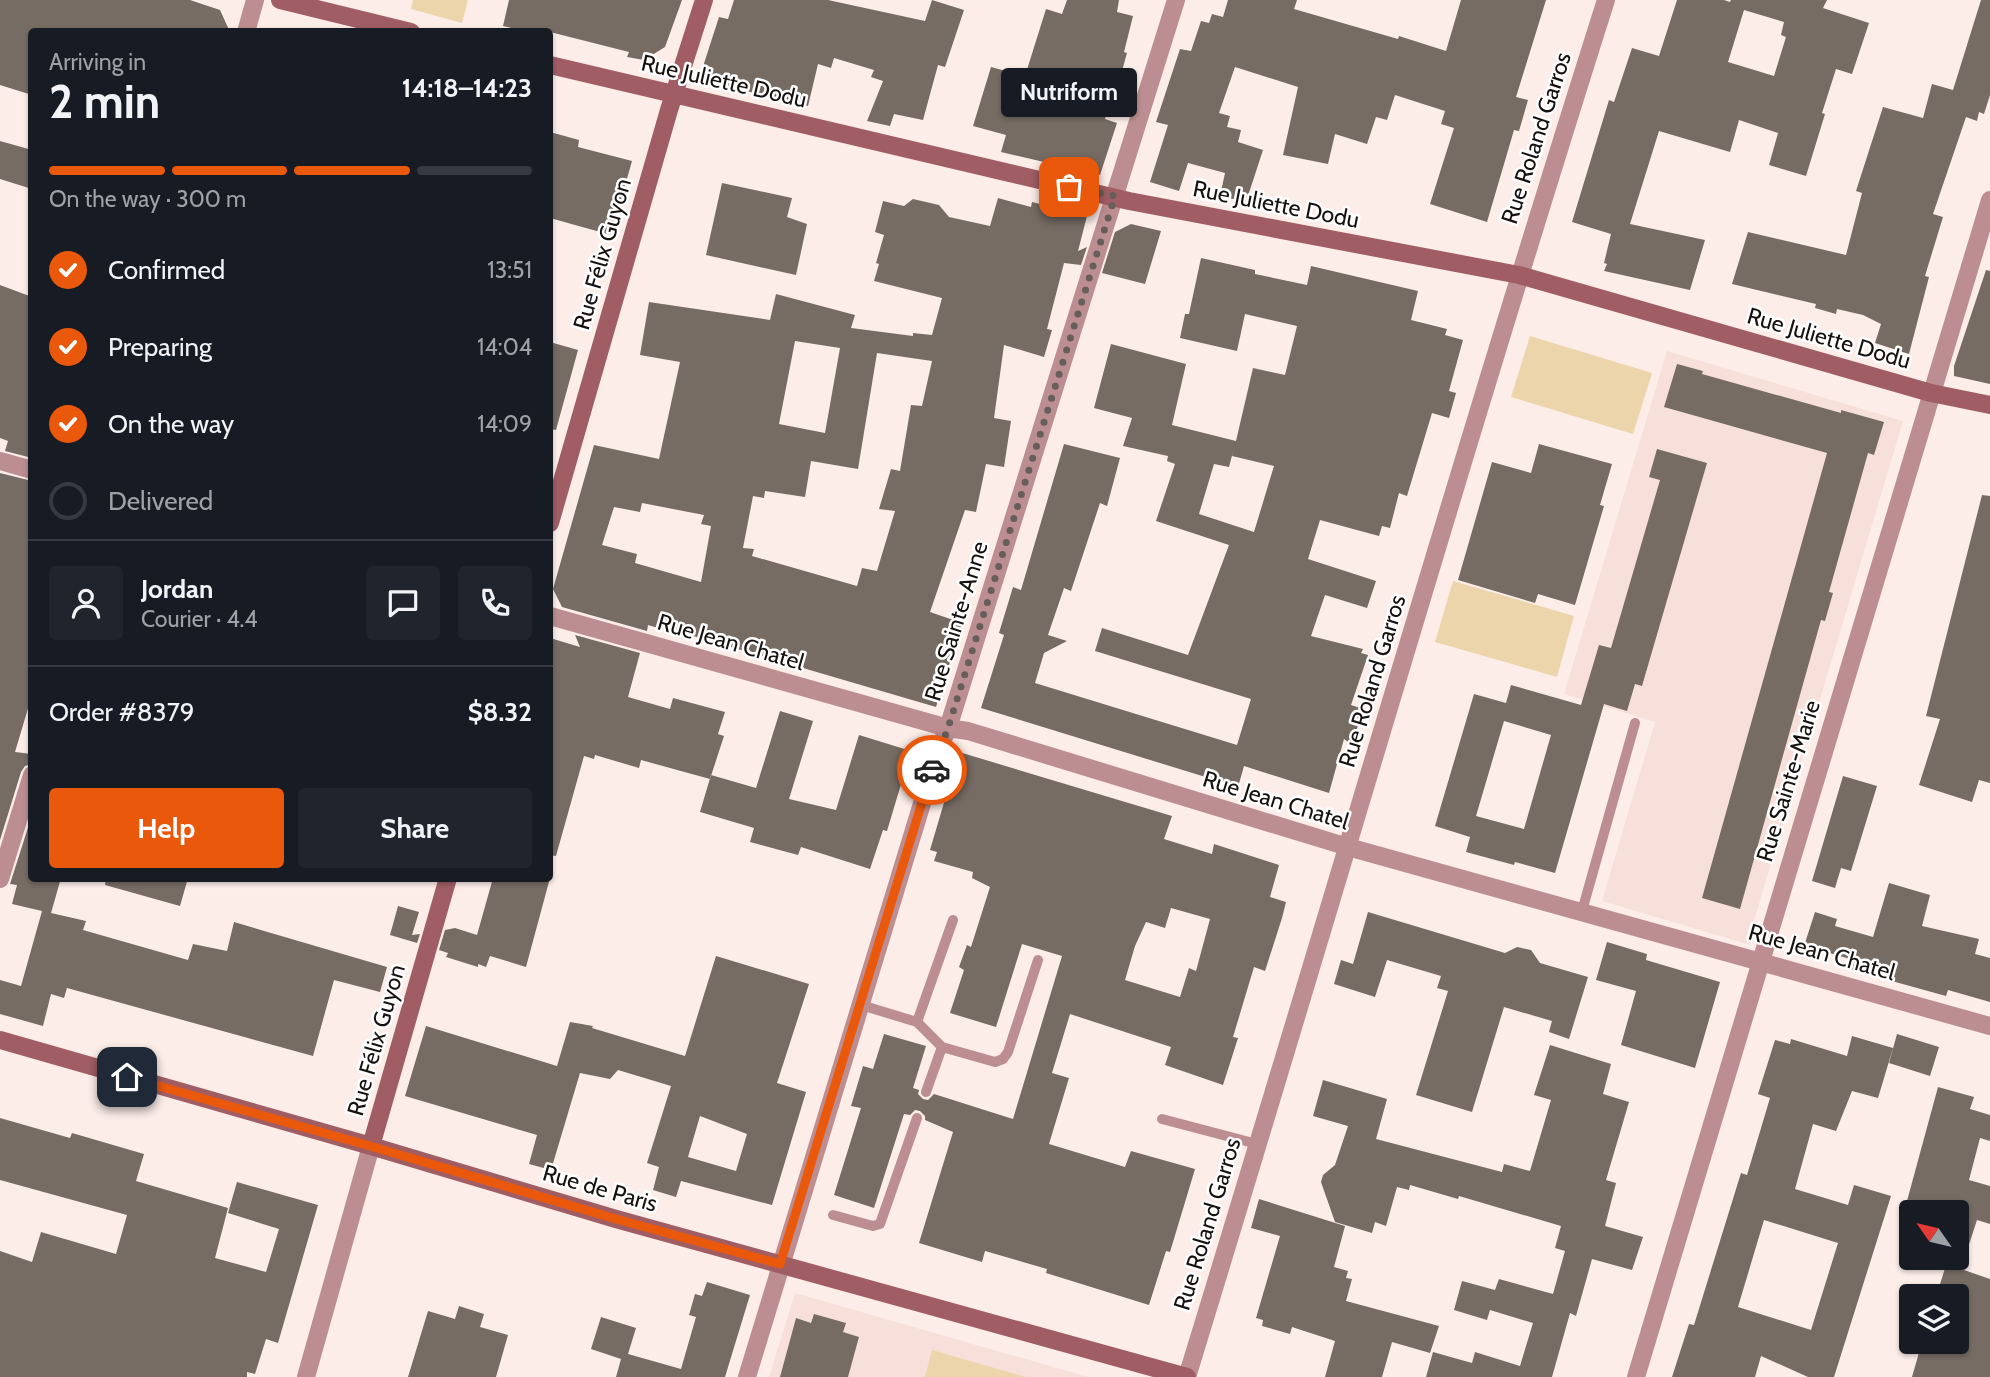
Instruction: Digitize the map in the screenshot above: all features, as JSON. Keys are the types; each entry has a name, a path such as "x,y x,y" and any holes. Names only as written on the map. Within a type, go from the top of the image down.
{"street":[{"path":"247,28 255,0"},
{"path":"280,0 395,28"},
{"name":"Rue Félix Guyon","path":"553,513 674,94 704,0"},
{"name":"Rue Sainte-Anne","path":"747,1377 934,764 948,728 1176,0"},
{"name":"Rue Roland Garros","path":"1187,1377 1519,275 1606,0"},
{"name":"Rue Juliette Dodu","path":"553,66 1129,201 1519,275 1931,393 1990,405"},
{"name":"Rue Sainte-Marie","path":"1636,1377 1990,200"},
{"path":"0,461 28,469"},
{"name":"Rue Jean Chatel","path":"553,618 948,728 968,731 1348,847 1990,1026"},
{"path":"0,879 28,788"},
{"name":"Rue Félix Guyon","path":"306,1377 447,882"},
{"name":"Rue de Paris","path":"0,1040 616,1219 1187,1377"}],"lane":[{"path":"1582,911 1635,723"},
{"path":"917,1022 953,920"},
{"path":"861,1005 917,1022 942,1047 995,1062 1003,1059 1008,1052 1038,960"},
{"path":"926,1092 942,1047"},
{"path":"833,1215 873,1226 880,1224 917,1118"},
{"path":"1162,1119 1257,1144"}],"shaded area":[{"path":"413,0 468,0 462,23 411,9"},
{"path":"1530,336 1652,373 1633,434 1511,397"},
{"path":"1667,351 1903,421 1747,944 1602,901 1655,722 1564,694"},
{"path":"1453,581 1574,616 1557,677 1435,642"},
{"path":"795,1293 1088,1377 769,1377"},
{"path":"932,1350 1026,1377 925,1377"}],"building":[{"path":"0,0 190,0 220,10 228,28 28,28 28,94 0,85"},
{"path":"509,0 682,0 665,47 644,60 627,57 629,52 553,33 553,28 503,26"},
{"path":"734,0 828,0 925,21 932,0 964,10 945,67 938,65 923,120 894,114 890,126 867,121 883,81 871,77 874,70 834,58 831,68 818,64 808,106 698,82 719,17 728,19"},
{"path":"1067,0 1119,0 1117,12 1133,16 1124,52 1127,53 1120,78 1116,78 1105,119 1117,123 1100,175 1001,152 1006,135 973,126 991,67 1025,76 1046,9 1062,14"},
{"path":"1228,0 1297,0 1294,9 1446,51 1461,0 1546,0 1516,97 1528,100 1519,131 1514,130 1487,222 1430,204 1454,128 1441,124 1445,111 1395,95 1387,120 1376,117 1367,144 1335,134 1328,164 1283,155 1298,87 1235,67 1219,113 1230,116 1227,127 1241,130 1238,142 1263,150 1246,202 1220,196 1225,173 1188,163 1179,191 1150,182 1168,125 1156,122 1180,49 1191,51 1201,21 1209,23 1212,14 1223,17"},
{"path":"1677,0 1827,0 1823,8 1869,23 1852,74 1836,69 1806,176 1769,165 1778,133 1739,120 1730,152 1659,131 1630,224 1705,240 1690,290 1604,271 1611,234 1572,222 1609,100 1614,102 1632,48 1659,56","holes":["1744,10 1784,22 1781,35 1786,37 1774,76 1728,62"]},
{"path":"1981,0 1990,0 1990,95 1984,114 1979,112 1977,121 1966,117 1933,214 1943,217 1925,276 1929,277 1909,354 1875,343 1881,324 1863,315 1837,309 1836,314 1815,308 1816,304 1732,284 1748,232 1846,255 1862,193 1856,191 1883,107 1923,118 1932,84 1953,90"},
{"path":"553,133 579,140 578,147 632,161 611,235 553,219"},
{"path":"0,141 28,149 28,188 0,179"},
{"path":"722,183 792,198 787,217 807,224 796,275 706,255"},
{"path":"998,198 1031,207 1032,202 1087,216 1078,251 1087,247 1081,265 1064,263 1047,329 1052,330 1044,357 1004,345 994,418 1011,421 1004,467 986,464 976,512 965,510 930,612 962,623 936,707 690,635 689,637 648,625 647,631 562,607 553,589 594,445 659,459 680,362 640,355 649,302 770,320 776,294 855,315 851,328 913,336 913,333 932,335 942,298 874,281 884,235 875,232 883,201 904,206 913,199 939,205 949,217 990,226","holes":["795,341 840,348 825,433 779,424","877,353 932,361 922,406 911,405 900,471 891,469 879,509 895,511 877,571 862,568 857,586 752,556 754,549 743,548 753,496 764,498 765,491 805,497 811,461 858,469","642,503 704,515 701,524 711,526 701,582 635,563 637,554 602,545 614,507 640,512"]},
{"path":"1131,224 1161,231 1145,284 1102,273 1115,232"},
{"path":"1201,258 1255,270 1255,274 1307,285 1311,266 1418,291 1411,320 1447,329 1445,335 1463,340 1449,391 1456,393 1449,418 1432,413 1407,496 1399,493 1390,528 1382,526 1379,536 1320,520 1308,559 1376,581 1367,608 1325,595 1311,636 1363,649 1361,653 1368,655 1351,705 1363,709 1352,745 1344,739 1329,793 1244,766 1238,787 981,708 1004,635 999,633 1013,587 1021,590 1064,444 1120,458 1107,506 1100,503 1071,591 1064,588 1048,635 1067,641 1044,653 1035,683 1237,745 1251,699 1095,651 1102,628 1188,655 1229,545 1156,521 1175,464 1167,461 1168,456 1123,446 1132,418 1094,408 1111,344 1186,364 1172,425 1236,441 1253,368 1285,375 1297,326 1245,314 1237,351 1180,338 1185,314 1189,314","holes":["1234,448 1232,456 1274,466 1254,532 1199,514 1214,464 1229,467"]},
{"path":"1986,270 1990,271 1990,384 1954,376 1954,366"},
{"path":"0,285 28,296 28,457 5,451 8,441 0,438"},
{"path":"553,343 578,350 556,430 553,430"},
{"path":"1677,364 1703,371 1702,374 1841,413 1841,410 1884,422 1874,455 1868,453 1829,592 1833,593 1825,621 1821,620 1740,909 1702,898 1827,453 1664,407"},
{"path":"1539,444 1612,464 1600,505 1604,506 1575,605 1538,594 1535,603 1458,580 1492,462 1531,473"},
{"path":"1657,449 1707,463 1642,686 1635,684 1627,711 1604,704 1555,873 1466,852 1470,837 1435,826 1474,694 1506,703 1511,685 1581,705 1599,645 1611,648 1660,480 1649,477","holes":["1504,721 1551,735 1524,829 1476,816"]},
{"path":"0,473 28,480 28,708 15,752 28,754 28,765 21,772 0,840"},
{"path":"1982,495 1990,496 1990,783 1979,780 1972,802 1919,785 1940,719 1926,716"},
{"path":"575,635 640,653 628,697 670,709 673,698 725,712 718,734 724,736 710,779 641,760 639,768 595,755 594,759 584,756 556,856 553,856 553,639 580,647"},
{"path":"780,711 813,721 789,799 836,810 859,735 911,751 887,831 883,830 870,869 801,847 798,855 750,842 754,828 700,812 711,775 756,788"},
{"path":"959,752 1172,816 1164,839 1212,854 1214,844 1279,865 1270,897 1286,902 1282,918 1265,971 1254,967 1233,1037 1238,1038 1223,1085 1165,1065 1171,1047 1070,1014 1052,1073 1069,1078 1049,1144 1125,1167 1131,1151 1195,1169 1170,1252 1166,1251 1149,1305 1046,1273 1047,1269 985,1251 982,1262 919,1243 953,1132 925,1120 920,1111 904,1114 874,1208 834,1195 861,1108 851,1106 863,1066 873,1069 884,1034 926,1046 913,1088 919,1090 918,1094 923,1099 928,1100 934,1094 1013,1119 1062,956 1022,944 996,1027 950,1013 964,970 959,967 967,945 971,947 990,887 972,878 973,872 934,861 937,852 930,850","holes":["1171,908 1210,919 1196,971 1189,968 1180,997 1125,980 1135,946 1146,922 1165,928"]},
{"path":"1843,776 1877,786 1851,871 1841,868 1835,888 1812,881"},
{"path":"28,828 28,882 60,882 51,913 86,921 83,930 188,960 193,944 227,951 234,922 387,967 380,992 334,980 313,1056 67,988 64,998 51,994 43,1026 0,1014 0,980 21,986 42,911 12,904 17,885 10,884"},
{"path":"105,882 187,882 180,906 105,885"},
{"path":"492,882 549,882 526,967 490,956 486,967 478,964 478,967 446,957 448,953 439,950 445,930 455,928 477,935"},
{"path":"1889,883 1930,895 1922,926 1979,939 1975,954 1990,958 1990,1002 1948,990 1946,996 1852,970 1854,960 1804,946 1815,912 1837,919 1835,926 1873,937"},
{"path":"398,906 419,912 412,935 420,934 417,943 390,935"},
{"path":"1368,912 1505,953 1517,947 1531,950 1540,963 1588,977 1569,1039 1549,1032 1552,1021 1504,1007 1472,1112 1416,1095 1448,991 1437,988 1441,976 1387,960 1375,997 1334,984 1341,960 1353,964"},
{"path":"1607,942 1647,954 1646,960 1720,982 1695,1068 1621,1045 1636,991 1596,980"},
{"path":"716,956 809,984 777,1083 806,1092 772,1205 681,1181 676,1197 653,1190 659,1167 647,1163 671,1086 618,1070 610,1079 580,1073 551,1170 529,1164 537,1135 405,1096 426,1026 557,1066 570,1022 593,1026 592,1028 685,1056","holes":["700,1116 747,1134 736,1171 688,1157"]},
{"path":"1897,1034 1939,1047 1930,1076 1889,1063"},
{"path":"1852,1036 1893,1048 1878,1098 1852,1091 1836,1131 1813,1124 1795,1189 1848,1205 1854,1185 1891,1196 1834,1377 1808,1377 1761,1356 1755,1377 1672,1377 1689,1324 1694,1325 1741,1173 1747,1175 1770,1098 1758,1094 1775,1040 1790,1044 1791,1039 1847,1056","holes":["1764,1220 1838,1243 1811,1330 1738,1307"]},
{"path":"1550,1045 1611,1064 1603,1094 1629,1102 1606,1180 1616,1183 1605,1226 1643,1237 1632,1270 1592,1259 1576,1316 1570,1313 1552,1377 1426,1377 1433,1352 1472,1363 1475,1352 1520,1366 1533,1323 1490,1310 1487,1320 1454,1310 1462,1281 1495,1290 1499,1279 1553,1294 1565,1251 1555,1248 1561,1226 1459,1196 1458,1199 1410,1185 1409,1190 1397,1187 1386,1226 1375,1222 1372,1233 1335,1222 1321,1182 1323,1175 1335,1165 1348,1126 1313,1116 1323,1080 1387,1099 1376,1139 1502,1172 1504,1164 1530,1171 1551,1100 1534,1095"},
{"path":"1938,1087 1974,1097 1970,1109 1990,1115 1990,1141 1980,1138 1969,1180 1990,1186 1990,1224 1977,1220 1969,1244 1969,1200 1907,1200"},
{"path":"0,1118 70,1138 72,1133 144,1154 136,1181 228,1208 215,1258 266,1272 279,1229 228,1213 237,1182 318,1205 278,1343 266,1339 255,1374 247,1372 247,1377 0,1377 0,1251 32,1262 41,1232 116,1254 127,1215 0,1180"},
{"path":"1259,1199 1345,1226 1334,1267 1348,1271 1346,1278 1352,1279 1346,1301 1439,1326 1430,1353 1392,1342 1382,1377 1325,1377 1335,1341 1292,1327 1290,1334 1262,1326 1263,1320 1256,1318 1280,1236 1251,1228"},
{"path":"1944,1270 1964,1270 1990,1279 1990,1377 1912,1377 1919,1354 1969,1354 1969,1284 1940,1284"},
{"path":"707,1282 750,1295 725,1377 616,1377 621,1359 591,1349 601,1317 636,1328 628,1354 681,1369 696,1317 689,1315 695,1294 702,1296"},
{"path":"459,1306 484,1314 480,1327 508,1335 496,1377 408,1377 428,1311 455,1319"},
{"path":"814,1314 846,1323 843,1332 859,1337 848,1377 780,1377 796,1318 811,1323"}],"way so far":[{"path":"932,770 948,728 1115,196 1069,187"}],"place":[{"name":"Nutriform","path":"1069,187"}],"route":[{"path":"127,1077 780,1264 932,770"}]}
